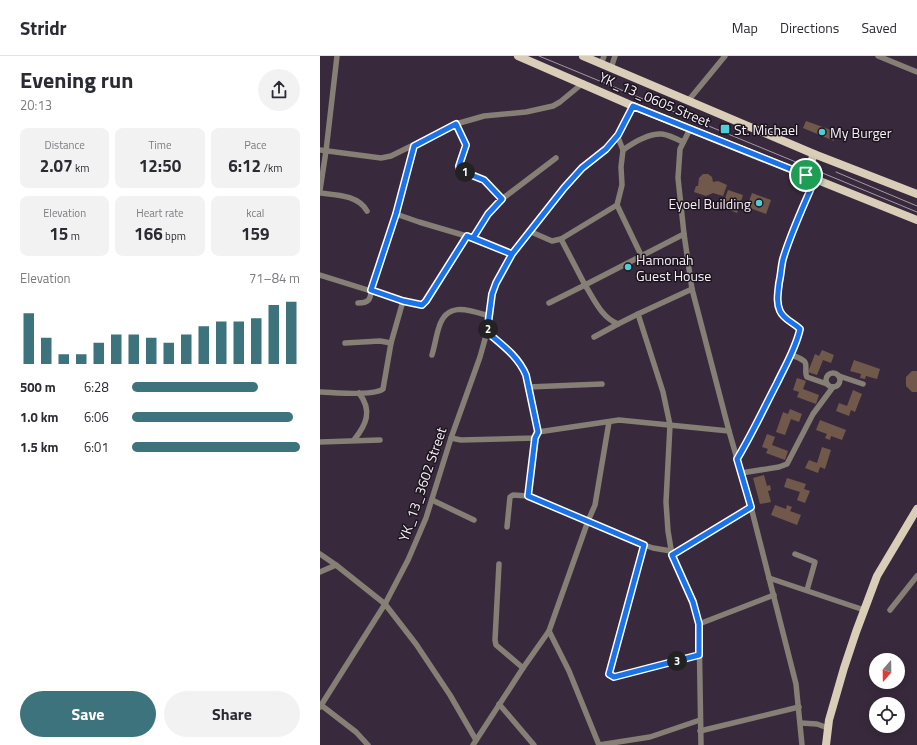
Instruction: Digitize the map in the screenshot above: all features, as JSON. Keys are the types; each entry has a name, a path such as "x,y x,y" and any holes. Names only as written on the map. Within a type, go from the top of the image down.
{"main road":[{"name":"YK_13_0605 Street","path":"518,56 633,106 917,220"},
{"name":"YK_13_0605 Street","path":"583,56 602,60 611,68 688,101 814,154 917,193"},
{"path":"806,175 814,154"},
{"path":"826,745 828,728 844,668 877,576 917,509"}],"street":[{"path":"337,56 320,192 353,199 363,204 367,211"},
{"path":"611,68 615,56"},
{"path":"688,101 725,56"},
{"path":"878,56 917,72"},
{"name":"YK_13_0605 Street","path":"320,150 381,158 391,156 456,124 484,116 526,112 553,106 583,83"},
{"name":"YK_13_3602 Street","path":"320,706 385,604 408,560 426,518 451,438 480,357 487,332 492,294 496,283 512,254 528,231 582,168 606,149 618,135 633,106"},
{"path":"456,124 466,145 459,166 460,170 484,180 502,199"},
{"path":"690,129 680,149 678,178 692,289 729,431 751,507 796,684 802,745"},
{"path":"623,150 632,142 653,135 662,134 683,142"},
{"path":"618,135 623,150 621,167 622,185 617,205 641,256"},
{"path":"358,303 365,303 369,301 371,290 396,214 414,146"},
{"path":"320,275 403,301 422,305 473,238 488,214 502,199 556,158"},
{"path":"737,459 790,355 800,329 788,321 780,313 777,303 786,248 815,179"},
{"path":"528,231 552,241 561,239 617,205"},
{"path":"396,214 473,238 512,254"},
{"path":"549,304 684,234"},
{"path":"561,239 601,312 611,321 618,324"},
{"path":"594,337 638,314 692,289"},
{"path":"320,392 359,393 378,392 383,389 391,343 403,301"},
{"path":"432,354 441,322 443,317 448,312 463,309 489,316"},
{"path":"638,314 663,392 670,424 666,502 668,530 672,553 693,602 699,624 701,745"},
{"path":"487,332 515,355 522,366 528,387 538,432 535,438 528,496"},
{"path":"345,343 380,341 391,343"},
{"path":"790,355 805,361 805,372 807,377 830,385 838,385 840,376"},
{"path":"830,385 827,378 831,373 863,384"},
{"path":"528,387 602,384"},
{"path":"741,473 779,467 787,464 830,385"},
{"path":"354,440 364,428 366,418 365,404 359,393"},
{"path":"538,432 619,420 729,431"},
{"path":"474,743 549,631 595,505 609,422"},
{"path":"451,438 466,440 535,438"},
{"path":"320,442 380,440"},
{"path":"507,527 510,497 513,495 528,496 644,545 672,553 751,507"},
{"path":"432,500 474,520"},
{"path":"644,545 609,674 614,677 699,655"},
{"path":"320,554 385,604 416,644 451,696 474,743"},
{"path":"795,554 815,562 807,590"},
{"path":"499,564 494,640 496,645 523,668"},
{"path":"320,572 336,565"},
{"path":"890,610 917,576"},
{"path":"769,578 864,610"},
{"path":"699,624 774,595"},
{"path":"549,631 569,671 599,745 650,738 700,720"},
{"path":"499,704 534,745"},
{"path":"320,706 356,732 368,745"},
{"path":"700,731 799,707"},
{"path":"801,723 817,724 828,728"}],"building":[{"path":"806,121 831,130 834,141 803,128"},
{"path":"703,174 708,174 712,177 713,182 718,181 727,185 723,196 713,193 706,196 694,192 696,186 698,186 699,178"},
{"path":"728,190 743,195 737,213 722,207"},
{"name":"Eyoel Building","path":"752,193 771,200 766,214 747,207"},
{"path":"822,350 834,355 831,363 823,360 817,375 808,372 815,354 819,356"},
{"path":"854,360 880,369 877,379 866,376 865,379 860,378 861,374 850,371"},
{"path":"912,371 917,371 917,392 912,392 906,386 906,377"},
{"path":"797,378 806,381 803,389 819,395 816,404 797,397 799,392 793,390"},
{"path":"853,390 862,394 855,412 851,410 849,416 836,411 839,403 847,406"},
{"path":"790,409 802,414 799,422 791,419 785,435 776,432 783,412 788,414"},
{"path":"820,420 846,430 842,440 831,436 830,440 825,438 827,434 816,430"},
{"path":"767,434 775,437 772,445 788,451 785,460 766,453 768,449 762,447"},
{"path":"822,447 831,450 825,469 820,467 818,473 805,468 809,460 817,463"},
{"path":"764,475 767,486 770,485 771,490 768,491 771,502 760,504 753,478"},
{"path":"787,478 806,484 804,489 810,491 805,503 797,500 800,492 784,487"},
{"path":"775,505 786,509 787,505 792,507 790,511 801,515 797,525 771,515"}],"tram line":[{"path":"539,56 917,212"},
{"path":"836,172 917,206"}],"place":[{"name":"St. Michael","path":"725,129"},
{"name":"My Burger","path":"822,132"},
{"name":"Eyoel Building","path":"759,203"},
{"name":"Hamonah Guest House","path":"628,267"}],"route":[{"path":"806,175 633,106 618,135 606,149 582,168 564,188 528,231 512,254 473,238 488,214 502,199 484,180 460,170 459,166 466,145 456,124 414,146 396,214 371,290 403,301 422,305 424,304 467,236 512,254 496,283 492,294 487,332 515,355 526,375 538,432 535,438 528,496 644,545 609,674 614,677 699,655 699,624 693,602 672,555 751,507 737,459 790,355 800,329 788,321 780,313 777,303 786,248 815,179 806,175"}]}
